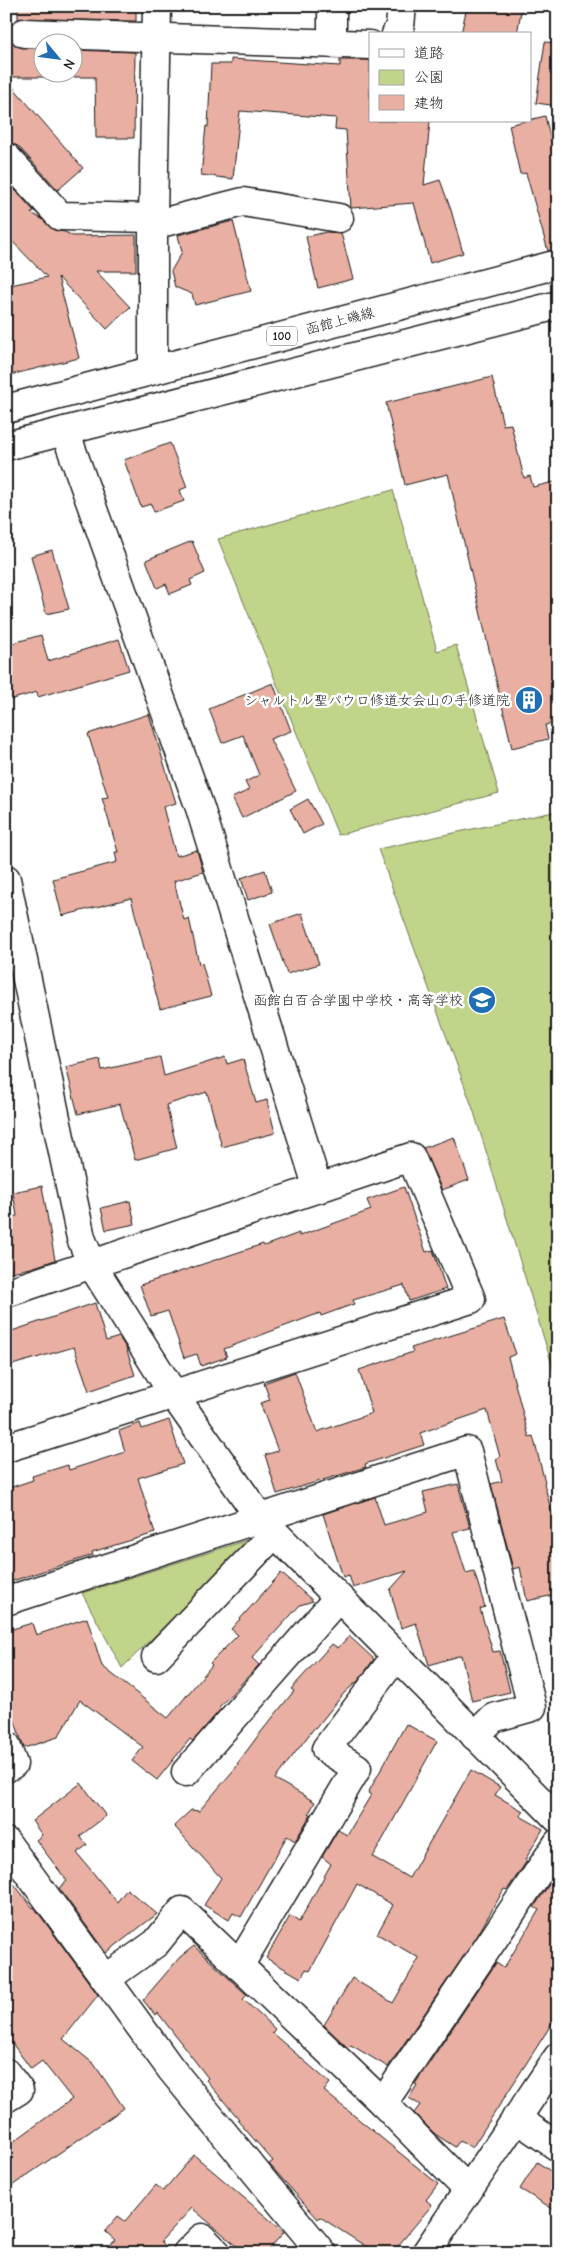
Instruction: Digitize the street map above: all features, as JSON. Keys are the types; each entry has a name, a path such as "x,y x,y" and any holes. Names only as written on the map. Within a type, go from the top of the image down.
{"street":[{"path":"153,369 153,221 157,6"},
{"path":"332,6 332,43"},
{"path":"397,32 400,26 402,6"},
{"path":"24,33 369,44"},
{"path":"6,157 60,216 153,221 243,202 339,218"},
{"name":"函館上磯線","path":"6,409 558,264"},
{"path":"6,446 558,305"},
{"path":"64,431 200,808 318,1189"},
{"path":"6,879 81,1238 92,1265 174,1395 267,1526 558,1819"},
{"path":"6,1293 411,1157 472,1299 6,1448"},
{"path":"6,1601 267,1526 466,1451 532,1707 493,1718 475,1736"},
{"path":"156,1657 267,1526"},
{"path":"186,1772 338,1598"},
{"path":"239,1966 357,1768 326,1749 396,1656"},
{"path":"6,1745 12,1764 6,1768"},
{"path":"6,1842 107,1978 171,2069 309,2247"},
{"path":"383,2103 558,1843"},
{"path":"107,1978 156,1943 182,1911 383,2103 468,2190"},
{"path":"426,2253 558,2056"},
{"path":"6,2073 19,2090 6,2098"},
{"path":"516,2118 558,2147"},
{"path":"187,2253 202,2238 217,2253"}],"green space":[{"path":"393,490 437,651 456,645 499,793 338,835 218,539"},
{"path":"558,811 558,1384 473,1109 378,849"},
{"path":"254,1538 122,1668 82,1593"}],"building":[{"path":"18,6 136,6 136,21 18,19"},
{"path":"467,6 522,6 517,32 461,32"},
{"path":"9,36 16,46 32,48 32,77 6,77 6,39"},
{"path":"545,42 558,43 558,106 536,103"},
{"path":"82,50 135,52 134,138 96,138 95,77 82,77"},
{"path":"231,59 340,66 340,60 369,60 369,122 430,122 424,185 440,180 463,253 430,263 414,203 351,208 346,130 335,129 336,118 240,111 233,179 201,175 206,126 208,127 211,64 231,64"},
{"path":"6,79 83,168 58,190 18,146 6,142"},
{"path":"545,116 558,170 558,249 548,251 526,173 520,174 509,125 532,122 532,119"},
{"path":"6,180 34,211 31,213 42,219 54,230 73,236 136,235 136,271 96,271 130,307 107,329 58,277 79,358 6,376 6,286 47,277 6,235"},
{"path":"233,221 251,291 195,305 192,294 175,287 171,271 182,252 178,235"},
{"path":"326,232 341,233 353,279 318,288 306,237"},
{"path":"492,377 503,425 511,424 524,478 530,476 533,487 558,481 558,722 545,725 548,739 512,748 448,474 405,485 386,403"},
{"path":"170,443 187,487 180,490 184,501 154,512 151,504 141,507 124,460"},
{"path":"192,541 205,573 190,580 192,585 170,594 166,584 157,588 146,560"},
{"path":"52,550 69,609 46,614 31,556"},
{"path":"41,635 48,661 119,639 129,670 38,697 37,692 6,701 6,645"},
{"path":"273,683 291,731 270,739 296,791 242,818 232,798 249,790 245,782 259,775 243,735 222,743 209,709"},
{"path":"149,714 176,803 163,807 176,856 197,850 203,872 174,881 184,920 189,918 199,964 202,963 211,996 160,1009 131,898 62,916 53,879 117,862 115,852 118,852 102,798 108,797 88,734"},
{"path":"308,799 322,824 303,834 290,809"},
{"path":"265,870 272,892 248,900 241,878"},
{"path":"302,913 319,964 287,974 270,924"},
{"path":"160,1057 164,1076 225,1057 227,1064 243,1059 256,1103 267,1100 275,1133 222,1147 207,1092 166,1105 177,1148 135,1160 120,1104 78,1114 66,1067 100,1059 102,1070"},
{"path":"454,1137 469,1180 442,1190 423,1148"},
{"path":"42,1186 55,1260 31,1268 6,1273 6,1218 17,1216 13,1192"},
{"path":"404,1187 426,1252 433,1250 446,1289 409,1301 404,1285 353,1300 354,1304 321,1316 320,1313 224,1349 227,1357 201,1366 197,1354 184,1358 168,1311 151,1316 140,1285 299,1233 299,1236 371,1210 367,1200"},
{"path":"130,1201 135,1224 106,1230 101,1208"},
{"path":"95,1303 106,1341 119,1337 126,1348 135,1375 89,1391 74,1347 12,1365 6,1345 6,1333"},
{"path":"504,1319 516,1354 508,1357 529,1437 533,1436 558,1536 558,1594 527,1601 520,1567 513,1569 491,1484 502,1481 496,1459 500,1457 487,1410 420,1433 424,1445 365,1464 366,1467 277,1494 265,1455 278,1451 260,1403 270,1400 264,1383 295,1372 317,1432 372,1413 359,1370 413,1352 411,1348"},
{"path":"169,1420 183,1464 138,1478 155,1533 92,1552 93,1555 6,1583 6,1489 33,1480 32,1476 68,1465 69,1470 125,1452 119,1431 140,1423 142,1429"},
{"path":"458,1484 470,1528 453,1532 466,1573 474,1571 485,1607 480,1609 493,1652 500,1651 510,1692 472,1701 461,1655 429,1665 416,1623 401,1628 390,1590 407,1571 353,1588 349,1575 343,1577 323,1514 375,1497 384,1525 428,1512 423,1492"},
{"path":"281,1573 313,1601 300,1605 252,1658 259,1665 219,1707 221,1709 193,1741 190,1739 157,1780 132,1761 143,1747 80,1700 58,1737 24,1748 6,1696 6,1631 32,1623 36,1635 87,1618 102,1666 168,1718 212,1665 210,1663 238,1635 231,1629"},
{"path":"349,1636 374,1659 359,1680 345,1692 315,1727 275,1779 315,1802 309,1813 311,1814 295,1841 287,1836 241,1917 233,1913 229,1920 204,1905 221,1878 174,1826 191,1810 199,1811 238,1765 257,1737 294,1691 291,1689 332,1644 338,1648"},
{"path":"406,1724 437,1741 373,1857 409,1878 471,1770 500,1787 495,1795 523,1811 520,1816 543,1829 525,1860 527,1861 507,1890 504,1889 476,1938 388,2067 351,2045 348,2048 324,2025 352,1978 393,2003 419,1958 377,1934 393,1905 357,1884 310,1971 306,1969 301,1978 266,1958 290,1916 299,1922 331,1864 322,1857 338,1830 347,1835 371,1795 368,1793"},
{"path":"81,1783 106,1816 80,1836 87,1845 77,1853 117,1902 127,1889 157,1914 106,1953 59,1888 67,1881 36,1840 42,1835 32,1821"},
{"path":"6,1874 34,1907 98,1995 63,2039 94,2064 124,2108 6,2190 6,2147 72,2099 42,2061 31,2069 6,2035"},
{"path":"554,1877 558,1879 558,2014 472,2148 460,2140 455,2147 435,2134 414,2113 420,2105 409,2098 417,2085 415,2084 496,1963 504,1968 539,1910 534,1907"},
{"path":"194,1946 247,1995 243,1999 275,2029 272,2033 330,2083 324,2091 438,2184 426,2200 432,2205 392,2253 376,2253 320,2217 318,2219 269,2164 273,2161 237,2120 239,2119 206,2080 208,2078 158,2013 155,2015 143,2000 180,1957"},
{"path":"194,2155 284,2232 266,2253 245,2253 192,2208 161,2241 172,2253 104,2253 115,2240 105,2231 118,2216 125,2221 156,2185 163,2191"},
{"path":"537,2162 558,2176 558,2212 520,2189"}],"place":[{"name":"シャルトル聖パウロ修道女会山の手修道院","path":"529,700"},
{"name":"函館白百合学園中学校・高等学校","path":"482,1000"}]}
